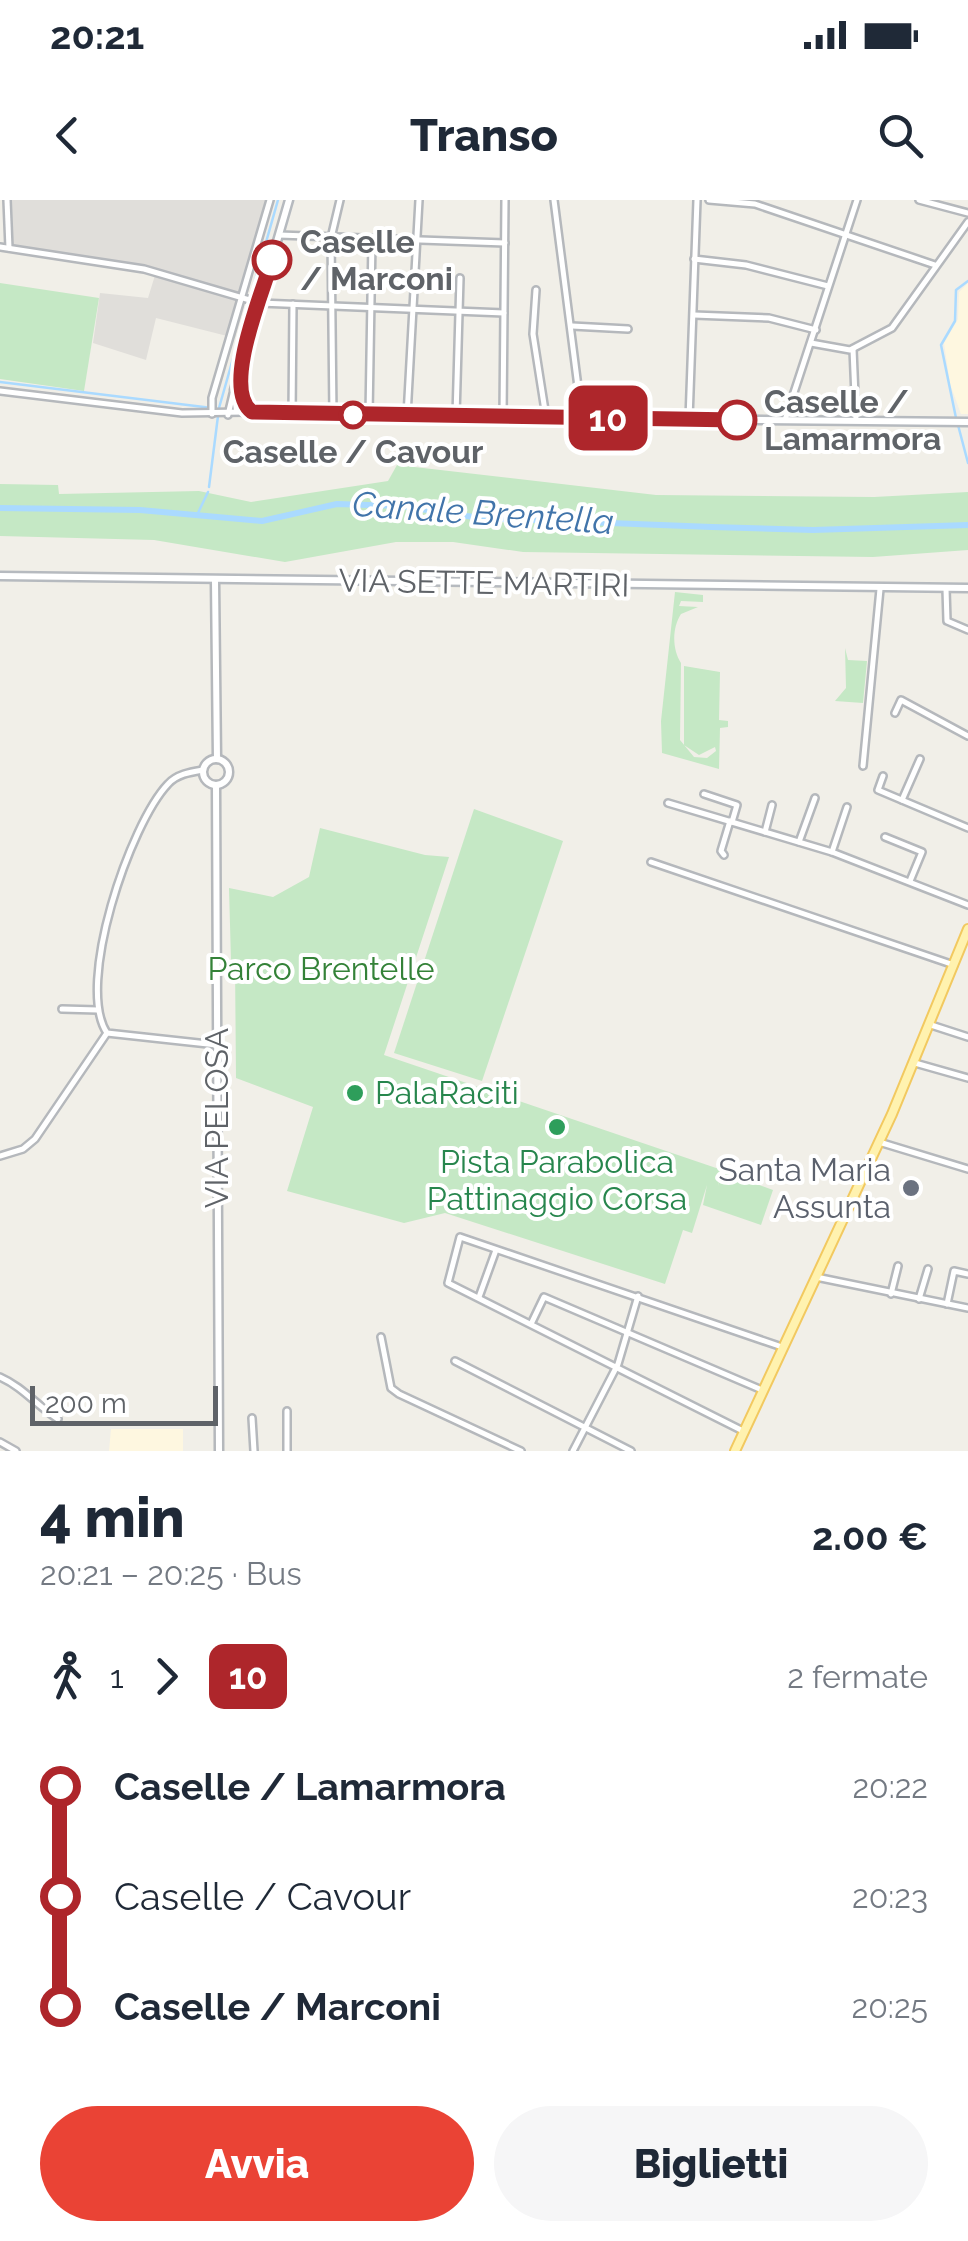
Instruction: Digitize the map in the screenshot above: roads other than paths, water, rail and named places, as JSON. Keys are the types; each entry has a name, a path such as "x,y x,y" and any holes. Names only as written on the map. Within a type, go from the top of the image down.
{"main road":[{"path":"289,200 234,390 235,407 241,414 965,422"},
{"path":"239,373 242,401 252,412 274,415"},
{"name":"VIA SETTE MARTIRI","path":"0,576 968,588"},
{"name":"VIA PELOSA","path":"215,580 217,759 226,764 229,772 226,780 216,785 219,1451"},
{"path":"216,785 207,781 204,770 217,759"},
{"path":"735,1451 915,1063 968,929"}],"street":[{"path":"7,200 9,248"},
{"path":"218,414 212,403 270,200"},
{"path":"333,415 331,238 340,200"},
{"path":"406,416 419,200"},
{"path":"503,417 505,200"},
{"path":"554,200 582,418"},
{"path":"689,419 697,200"},
{"path":"710,200 755,204 935,265"},
{"path":"786,420 858,200"},
{"path":"919,200 968,213"},
{"path":"812,344 854,349 892,328 968,222"},
{"path":"279,236 505,244"},
{"path":"369,416 372,240"},
{"path":"0,246 144,269 258,302 504,313"},
{"path":"694,259 746,265 830,287"},
{"path":"456,416 460,278"},
{"path":"536,290 533,334 546,417"},
{"path":"292,415 293,304"},
{"path":"694,315 769,318 816,330"},
{"path":"572,326 628,329"},
{"path":"854,349 856,420"},
{"path":"218,414 234,390"},
{"path":"0,391 218,414 252,412"},
{"path":"241,414 242,401"},
{"path":"946,588 947,621 968,630"},
{"path":"863,766 880,589"},
{"path":"895,712 900,700 968,736"},
{"path":"902,800 920,759"},
{"path":"108,1033 98,1010 103,924 121,876 166,785 184,774 204,770"},
{"path":"883,776 878,790 968,828"},
{"path":"704,794 737,805 724,855"},
{"path":"800,842 815,798"},
{"path":"668,803 832,852 968,905"},
{"path":"764,832 772,805"},
{"path":"832,852 847,808"},
{"path":"884,836 922,852 910,881"},
{"path":"651,862 954,965"},
{"path":"62,1009 98,1010"},
{"path":"930,1025 968,1037"},
{"path":"108,1033 217,1045"},
{"path":"0,1156 23,1150 35,1139 108,1033"},
{"path":"915,1063 968,1078"},
{"path":"879,1142 968,1169"},
{"path":"744,1431 448,1283 460,1237 782,1347"},
{"path":"479,1298 496,1250"},
{"path":"891,1294 898,1266"},
{"path":"919,1299 928,1269"},
{"path":"947,1304 954,1271 968,1274"},
{"path":"816,1277 968,1308"},
{"path":"573,1451 616,1367 638,1296"},
{"path":"532,1322 544,1297 762,1390"},
{"path":"381,1338 391,1388 521,1451"},
{"path":"454,1361 631,1451"},
{"path":"0,1378 18,1385 38,1407 58,1419"},
{"path":"287,1411 287,1451"},
{"path":"252,1418 254,1451"},
{"path":"0,1442 16,1451"}],"waterway":[{"path":"209,487 219,408 278,200"},
{"path":"956,418 941,345 955,321 956,290 968,281"},
{"path":"0,382 212,408"},
{"path":"958,425 968,463"},
{"path":"197,515 208,492"},
{"name":"Canale Brentella","path":"0,508 140,510 262,521 337,504 401,506 480,518 712,527 813,530 968,525"}],"place":[{"name":"Caselle / Marconi","path":"272,260"},
{"name":"Caselle / Cavour","path":"353,415"},
{"name":"Caselle / Lamarmora","path":"737,420"},
{"name":"PalaRaciti","path":"355,1093"},
{"name":"Pista Parabolica Pattinaggio Corsa","path":"557,1127"},
{"name":"Santa Maria Assunta","path":"911,1188"}],"park label":[{"name":"Parco Brentelle","path":"321,969"}]}
